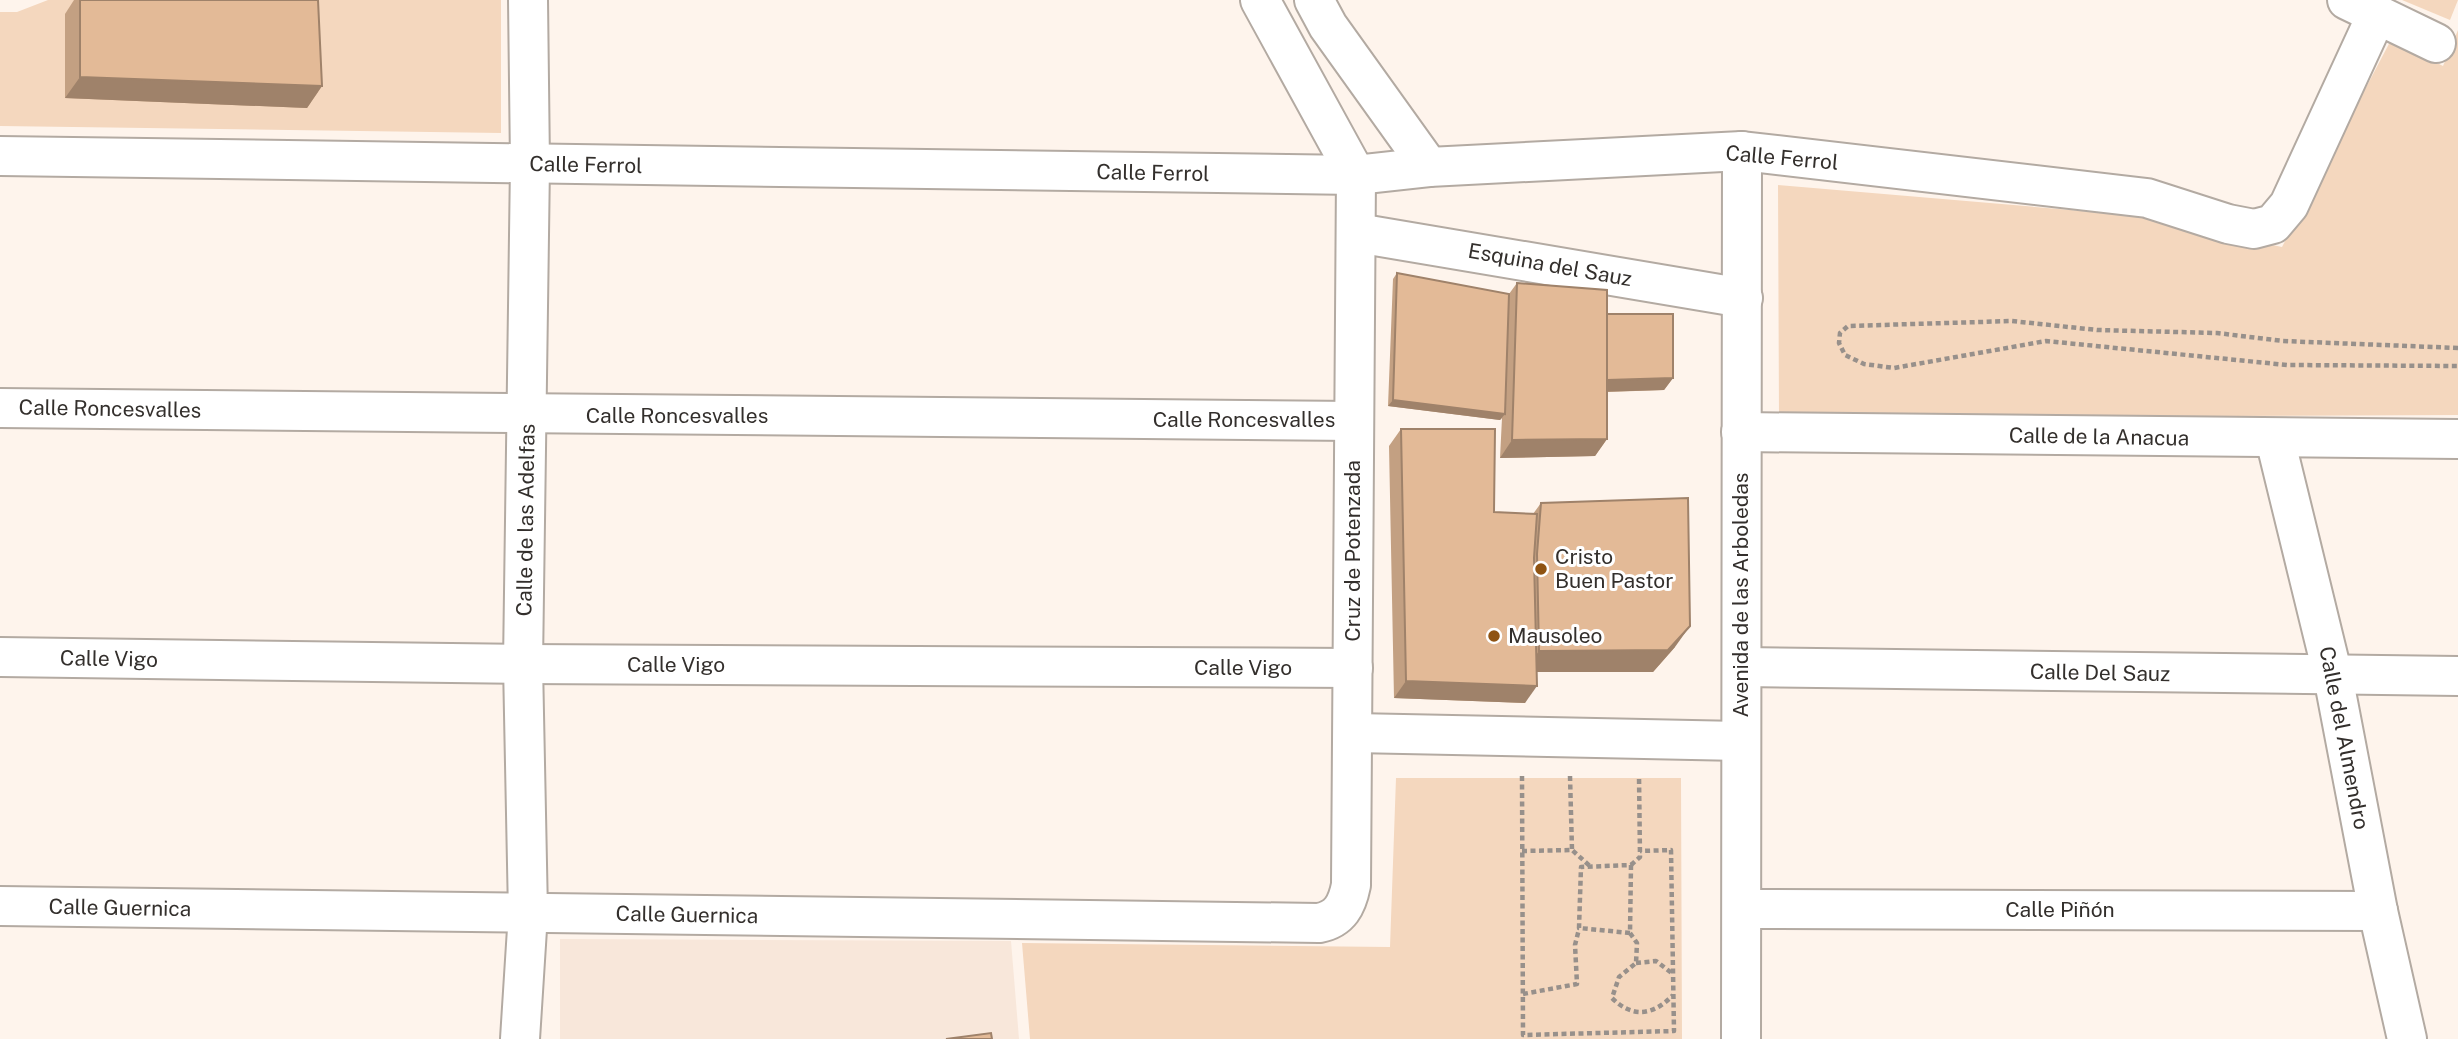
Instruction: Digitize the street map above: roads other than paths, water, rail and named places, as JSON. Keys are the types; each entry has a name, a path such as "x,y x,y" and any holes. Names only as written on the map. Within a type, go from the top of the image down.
{"street":[{"name":"Calle de las Adelfas","path":"520,1039 528,913 523,664 530,164 528,0"},
{"path":"1260,0 1356,175"},
{"path":"1314,0 1328,26 1429,167"},
{"name":"Calle Ferrol","path":"0,156 1356,175 1429,167 1742,151 2147,198 2228,224 2255,229 2273,224 2289,205 2362,7"},
{"path":"2362,7 2436,43"},
{"name":"Avenida de las Arboledas","path":"1741,1039 1742,151"},
{"name":"Cruz de Potenzada","path":"1351,886 1356,175"},
{"name":"Esquina del Sauz","path":"1357,233 1743,298"},
{"name":"Calle Roncesvalles","path":"0,408 1353,421"},
{"name":"Calle de la Anacua","path":"1741,432 2458,439"},
{"name":"Calle del Almendro","path":"2275,439 2333,676 2378,911 2407,1039"},
{"name":"Calle Vigo","path":"0,657 523,664 1353,668"},
{"name":"Calle Del Sauz","path":"1742,667 2458,676"},
{"path":"1354,733 1740,741"},
{"name":"Calle Guernica","path":"0,906 1319,923 1332,920 1341,911 1351,886"},
{"name":"Calle Piñón","path":"1742,909 2378,911"}],"place":[{"name":"Cristo Buen Pastor","path":"1541,569"},
{"name":"Mausoleo","path":"1494,636"}]}
